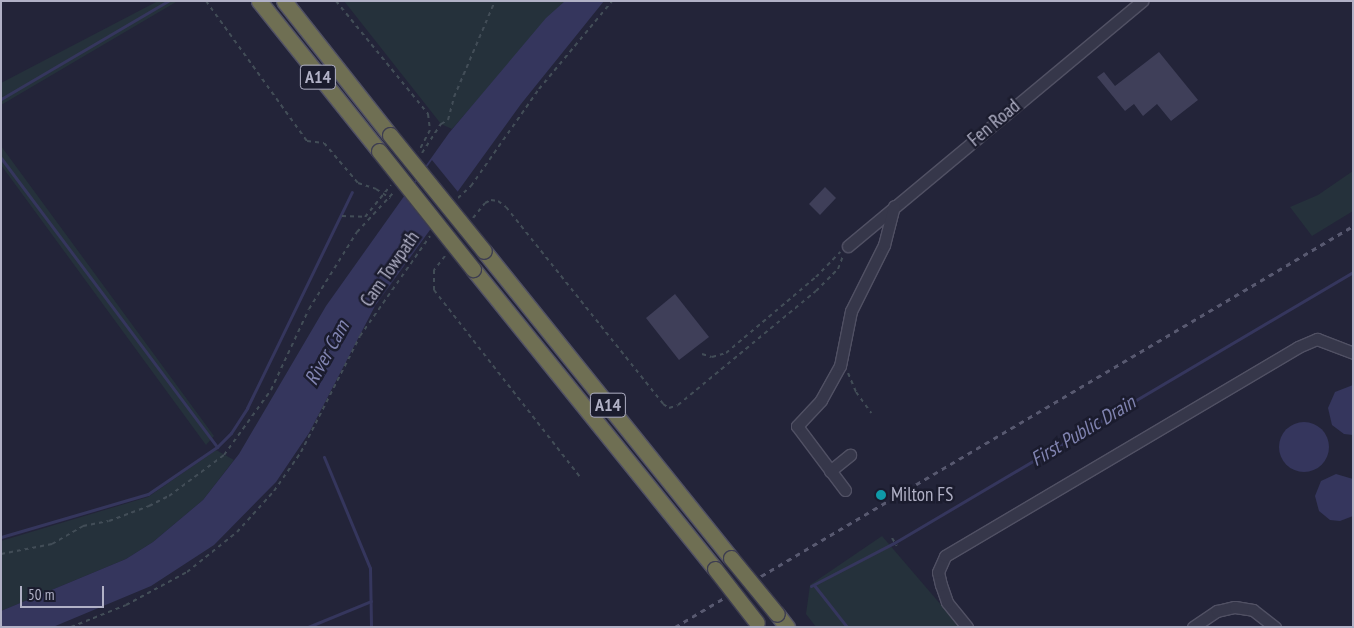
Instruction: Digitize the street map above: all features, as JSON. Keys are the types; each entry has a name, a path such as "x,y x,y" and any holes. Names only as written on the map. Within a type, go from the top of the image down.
{"highway":[{"name":"A14","path":"259,1 758,625"},
{"name":"A14","path":"284,1 787,627"}],"street":[{"name":"Fen Road","path":"848,246 1142,1"},
{"path":"845,490 797,426 821,400 842,356 851,311 884,245 894,206"},
{"path":"966,627 947,602 941,585 938,572 945,556 1298,347 1318,340 1353,353"},
{"path":"830,472 850,455"},
{"path":"1193,627 1216,611 1235,607 1253,610 1275,627"}],"path":[{"path":"206,1 307,141 324,143 358,183 376,189 390,198"},
{"path":"420,156 441,124 448,120 454,97 495,1"},
{"path":"456,200 471,186 539,89 612,1"},
{"path":"1,554 52,544 83,526 109,521 149,506 169,496 224,454 271,390 309,309 357,232 390,198 400,184"},
{"path":"468,225 485,203 498,200 506,207 663,404 670,408 678,406 816,291 838,269 848,246"},
{"name":"Cam Towpath","path":"71,627 126,605 187,572 249,519 274,491 301,452 360,336 433,232"},
{"path":"702,354 712,357 726,353 848,246"},
{"path":"446,255 434,270 434,290 581,478"},
{"path":"842,356 856,392 871,413"},
{"path":"892,538 897,546"}],"shaded area":[{"path":"158,1 176,2 1,105 1,83"},
{"path":"344,1 565,1 452,129 441,124"},
{"path":"1,146 214,436 206,445 1,165"},
{"path":"1353,171 1353,211 1312,236 1290,207 1318,195"},
{"path":"216,450 234,460 203,500 153,542 126,559 1,611 1,541 148,497"},
{"path":"882,536 960,627 816,627 806,614 810,585"}],"water":[{"name":"River Cam","path":"565,1 604,1 521,104 375,306 309,433 276,482 214,545 151,586 53,627 1,627 1,611 126,559 153,542 203,500 239,454 326,306 449,133 546,18"},
{"path":"1353,385 1353,435 1344,434 1332,425 1328,408 1335,392"},
{"path":"1299,422 1309,422 1322,429 1329,442 1329,452 1322,465 1309,472 1299,472 1290,468 1283,461 1279,452 1279,442 1283,433 1290,426"},
{"path":"1336,474 1353,479 1353,516 1340,521 1330,520 1319,511 1315,496 1321,481"}],"pier":[{"path":"432,160 458,192 431,230 405,197"}],"building":[{"path":"1159,52 1198,100 1171,121 1157,104 1143,116 1134,104 1125,111 1097,77 1104,72 1115,86"},
{"path":"825,187 836,198 820,215 809,204"},
{"path":"675,294 709,337 679,360 646,318"}],"waterway":[{"path":"1,99 168,1"},
{"path":"1,158 217,447"},
{"path":"1,537 148,494 217,447 231,433 247,408 352,192"},
{"name":"First Public Drain","path":"811,586 894,543 1353,272"},
{"path":"324,457 370,568 371,627"},
{"path":"814,585 847,627"},
{"path":"308,627 371,601"}],"railway":[{"path":"675,627 1353,226"}],"place":[{"name":"Milton FS","path":"881,495"}]}
